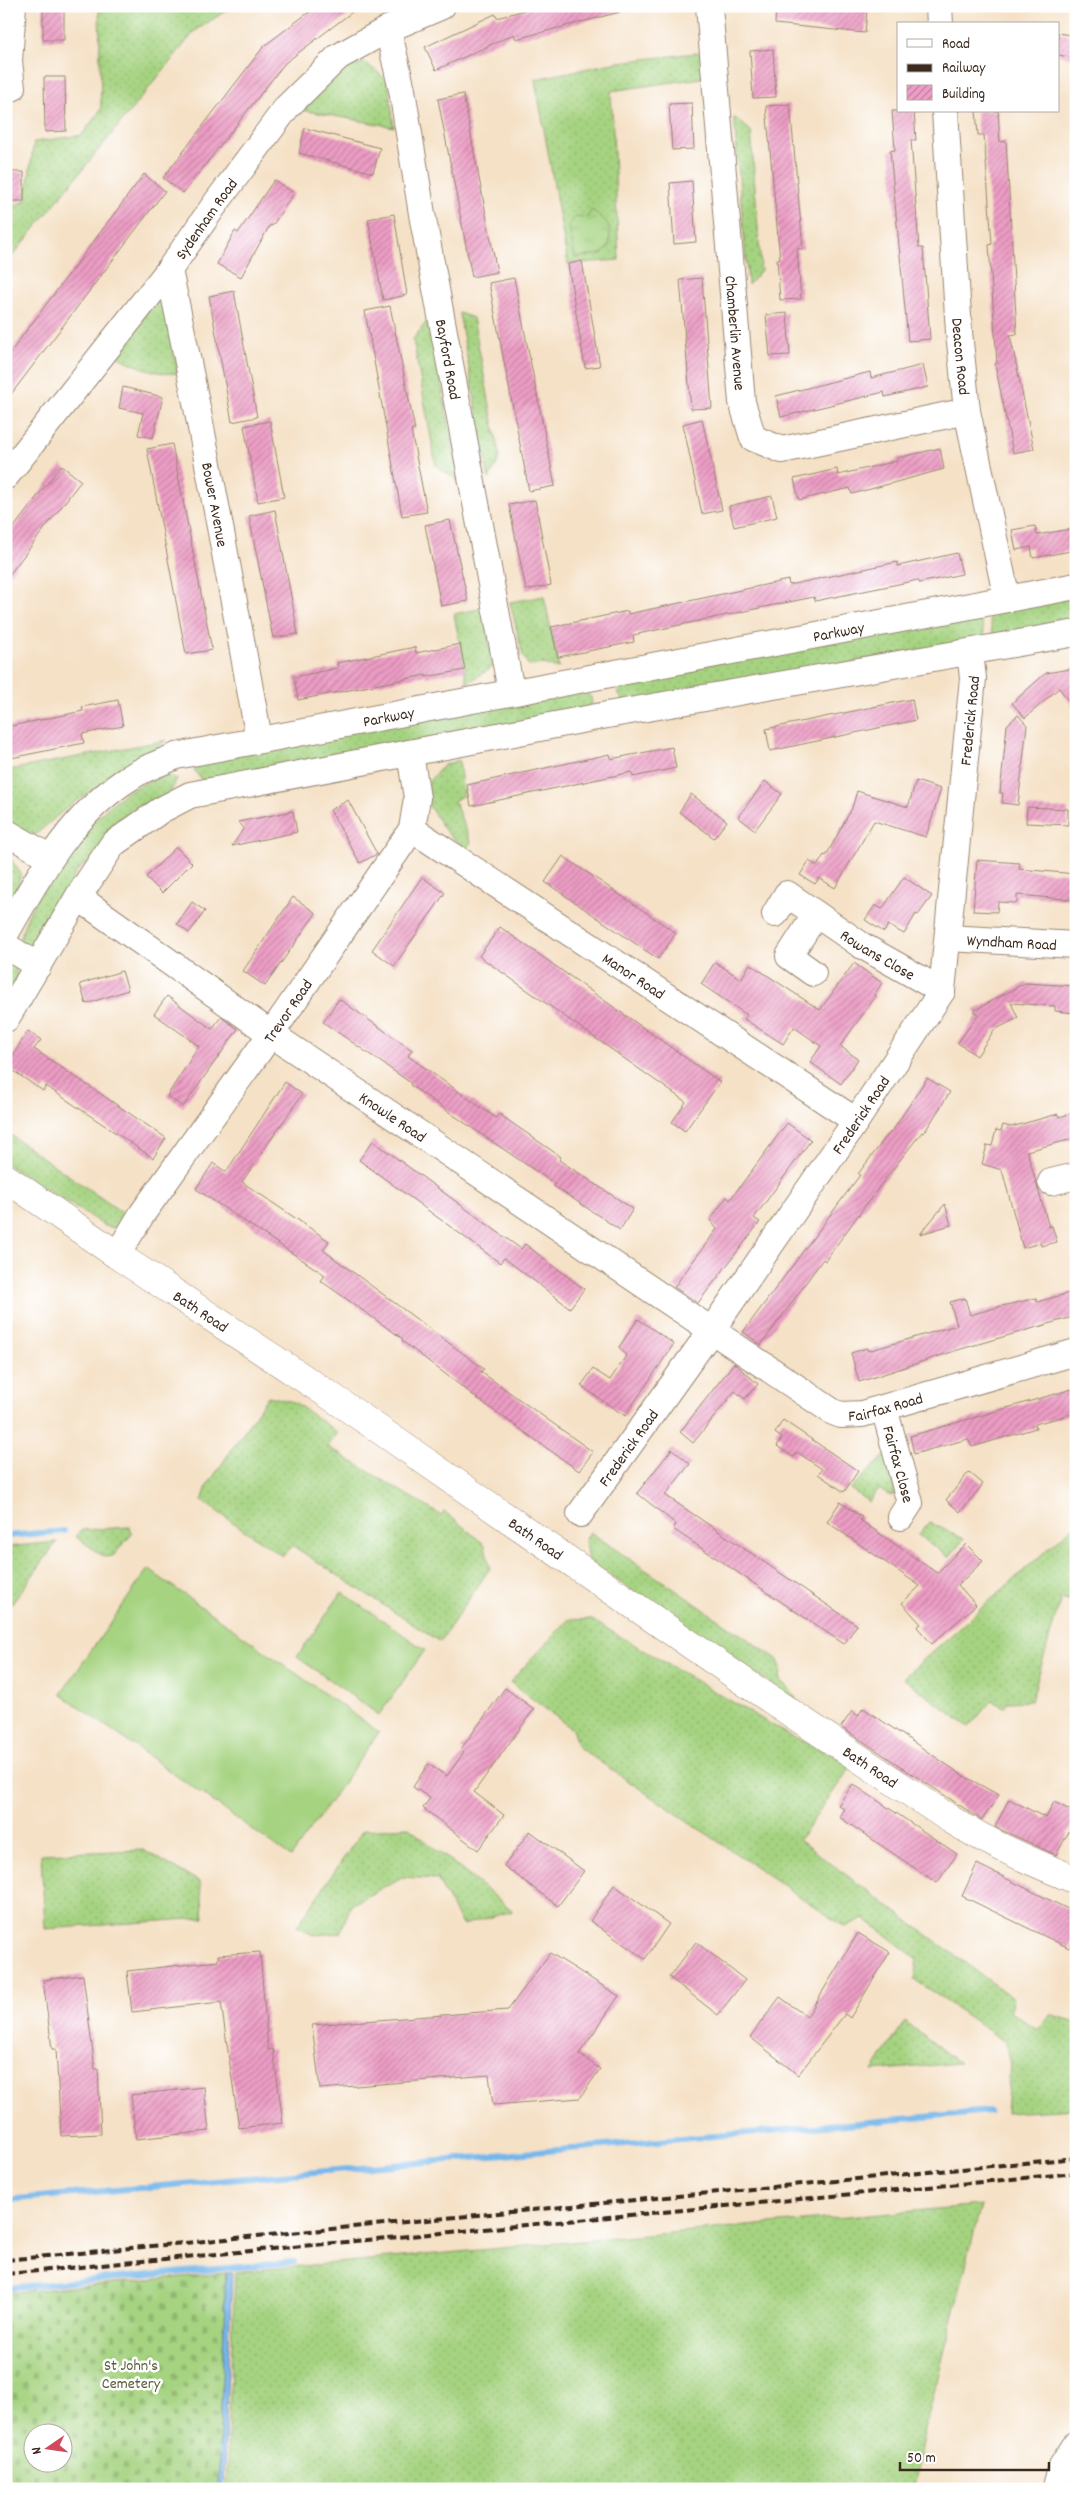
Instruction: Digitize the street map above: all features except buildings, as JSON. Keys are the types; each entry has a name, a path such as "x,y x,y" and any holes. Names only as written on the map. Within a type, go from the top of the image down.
{"main road":[{"name":"Bath Road","path":"6,1178 117,1255 335,1399 752,1687 950,1819 980,1838 1076,1880"}],"street":[{"path":"12,88 8,62 13,6"},
{"name":"Sydenham Road","path":"6,476 170,270 216,203 287,107 338,57 388,29 442,6"},
{"name":"Chamberlin Avenue","path":"709,6 742,402 753,438 782,450 967,411"},
{"path":"939,6 940,22"},
{"name":"Bayford Road","path":"388,29 402,90 422,214 511,691"},
{"name":"Deacon Road","path":"946,112 959,332 967,411 1006,599"},
{"name":"Bower Avenue","path":"170,270 201,422 221,541 259,739"},
{"name":"Parkway","path":"6,933 49,857 91,807 131,776 176,756 511,691 1076,586"},
{"path":"6,1018 78,898 113,844 161,810 190,795 607,715 1076,633"},
{"name":"Frederick Road","path":"580,1514 711,1331 856,1121 942,991 973,678 970,653"},
{"path":"600,675 607,715"},
{"name":"Trevor Road","path":"117,1255 142,1214 271,1034 412,829 417,798 410,753"},
{"path":"176,756 190,795"},
{"name":"Manor Road","path":"412,829 856,1121"},
{"path":"6,832 49,857"},
{"name":"Rowans Close","path":"786,895 861,945 942,991"},
{"name":"Knowle Road","path":"78,898 271,1034 711,1331"},
{"path":"813,973 789,956 816,914"},
{"name":"Wyndham Road","path":"948,938 1076,945"},
{"path":"6,946 38,966"},
{"name":"Fairfax Road","path":"711,1331 833,1412 850,1415 884,1408 1076,1352"},
{"name":"Fairfax Close","path":"884,1408 910,1503 900,1517"},
{"path":"1055,2489 1062,2466 1076,2444"}],"green space":[{"path":"99,6 233,6 195,31 6,264 6,207 25,202 34,142 82,135 101,109"},
{"path":"713,51 715,76 611,91 619,260 568,264 535,79 618,62"},
{"path":"365,62 388,81 394,127 302,110 339,71"},
{"path":"734,117 751,131 761,270 748,285"},
{"path":"592,210 603,218 608,225 610,234 609,247 601,254 575,258 569,225 576,216 587,217"},
{"path":"162,297 178,373 171,374 155,371 118,357 152,303"},
{"path":"459,313 473,318 500,457 489,479"},
{"path":"429,319 460,482 436,466 413,339"},
{"path":"544,596 559,668 543,664 529,666 523,656 510,602"},
{"path":"1076,596 1076,620 993,635 988,612"},
{"path":"484,608 493,667 467,683 454,614"},
{"path":"980,614 985,638 626,705 618,693 622,680"},
{"path":"584,690 591,697 592,704 582,711 209,781 201,779 194,770 200,758"},
{"path":"167,740 69,806 35,835 6,823 6,760 9,770"},
{"path":"459,760 463,795 454,801 471,842 466,849 447,833 427,803 429,781 444,765"},
{"path":"166,775 177,779 170,793 77,871 39,942 29,946 20,942 24,924 33,905 45,884 75,843 107,808 126,792"},
{"path":"6,852 21,874 16,892 6,908"},
{"path":"10,962 16,968 17,981 6,999 6,963"},
{"path":"6,1132 130,1218 118,1229 105,1226 6,1164"},
{"path":"268,1396 294,1402 337,1432 328,1447 442,1516 444,1511 485,1545 490,1568 440,1642 293,1546 282,1556 202,1501 207,1486"},
{"path":"890,1451 895,1496 888,1495 879,1489 869,1502 850,1489"},
{"path":"929,1522 964,1539 949,1557 918,1535"},
{"path":"1076,1524 1076,1602 1061,1598 1031,1701 1007,1702 1004,1707 992,1700 969,1727 903,1678"},
{"path":"130,1527 132,1534 113,1556 104,1557 75,1536 82,1530"},
{"path":"590,1532 777,1659 781,1667 780,1681 789,1688 798,1702 588,1561 585,1541"},
{"path":"57,1542 6,1612 6,1547"},
{"path":"148,1569 379,1732 291,1857 61,1694"},
{"path":"342,1592 425,1650 379,1715 297,1657"},
{"path":"569,1619 592,1620 784,1732 852,1765 799,1840 1014,1999 1010,2012 1038,2030 1050,2014 1076,2022 1076,2109 1006,2113 1010,2064 1005,2042 914,1979 917,1959 864,1918 845,1927 578,1747 572,1729 510,1682"},
{"path":"408,1827 513,1911 462,1925 437,1879 402,1877 351,1905 340,1933 315,1935 297,1926 363,1830"},
{"path":"143,1850 200,1882 204,1918 45,1929 41,1854"},
{"path":"905,2021 959,2063 873,2071"},
{"path":"981,2205 923,2437 914,2489 226,2489 235,2272"},
{"name":"St John's Cemetery","path":"226,2273 218,2489 6,2489 6,2293"}],"water":[{"path":"232,2272 223,2489 218,2489 226,2273"}],"waterway":[{"path":"6,1536 64,1531"},
{"path":"6,2200 990,2111"},
{"path":"6,2288 294,2262"}],"railway":[{"path":"6,2260 1076,2158"},
{"path":"6,2274 1076,2173"}]}
